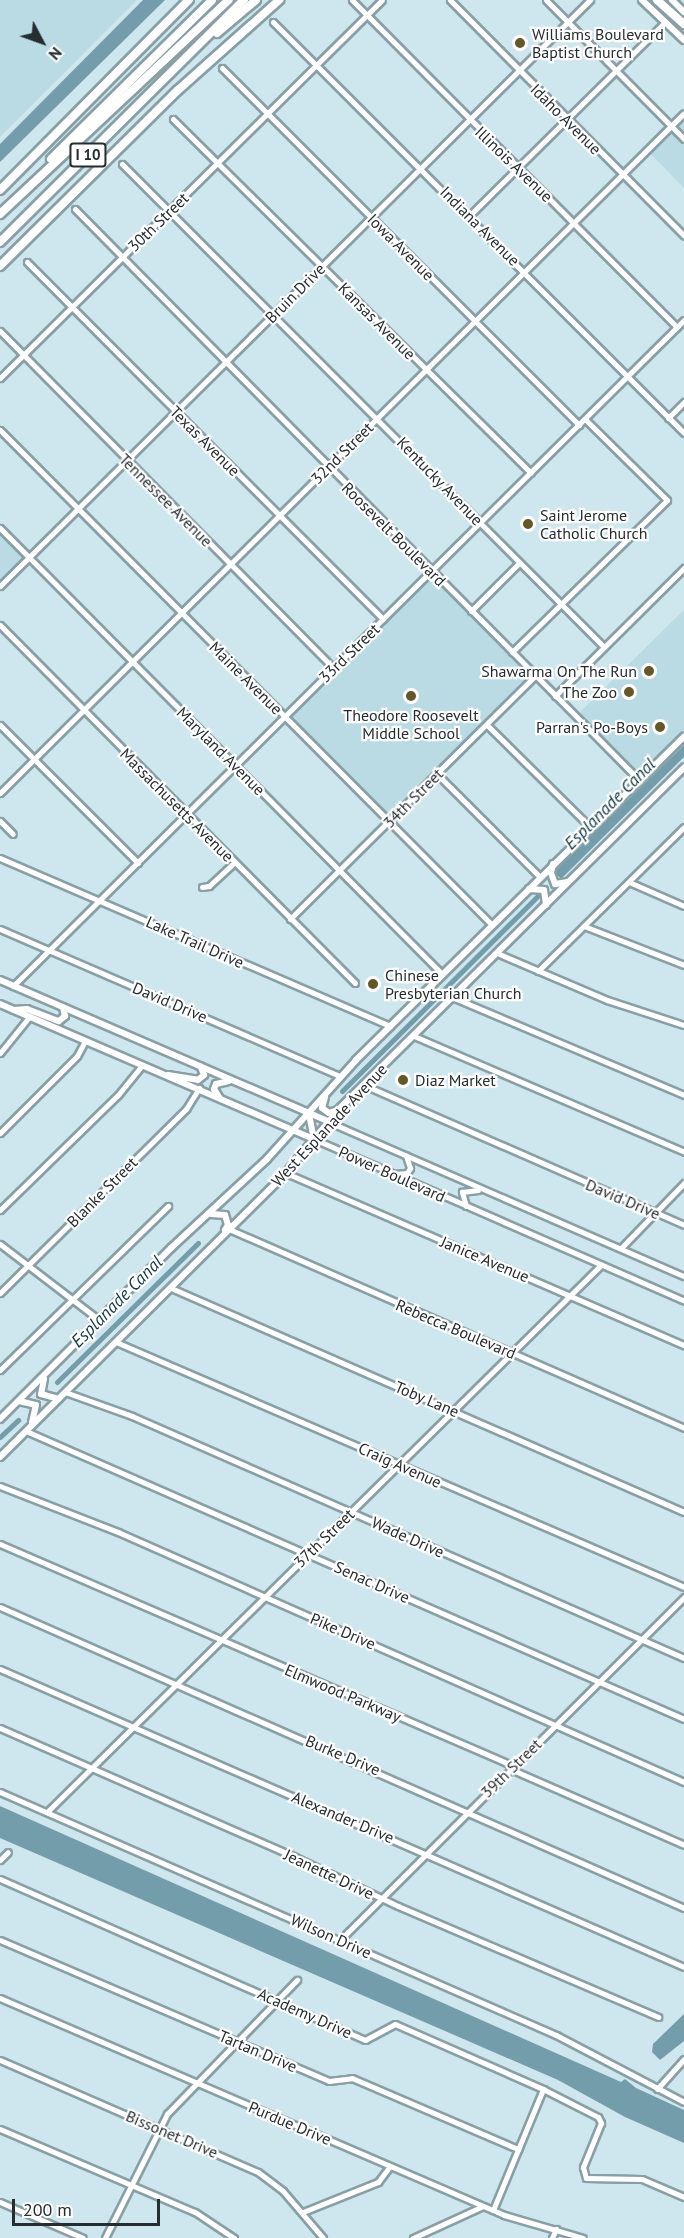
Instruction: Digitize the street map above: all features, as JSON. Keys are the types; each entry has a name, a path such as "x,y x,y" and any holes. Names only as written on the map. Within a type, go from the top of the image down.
{"highway":[{"path":"0,190 189,0"},
{"path":"177,34 206,0"},
{"name":"I 10","path":"0,212 212,0"},
{"path":"0,212 229,0"},
{"name":"I 10","path":"0,242 244,0"},
{"path":"177,67 256,0"},
{"path":"0,266 177,91 279,0"},
{"path":"657,0 684,24"}],"main road":[{"path":"642,0 684,40"},
{"path":"672,0 684,12"},
{"name":"West Esplanade Avenue","path":"0,1419 99,1320 211,1214 390,1026 684,736"},
{"name":"West Esplanade Avenue","path":"0,1457 286,1173 340,1108 684,767"},
{"path":"553,864 551,873 555,884 570,881"},
{"path":"527,890 535,887 544,890 546,906"},
{"name":"Power Boulevard","path":"0,980 329,1122"},
{"name":"Power Boulevard","path":"0,1004 314,1139"},
{"path":"14,1010 27,1009 59,1022 65,1016 63,1007"},
{"path":"167,1076 177,1074 198,1080 204,1075 201,1067"},
{"path":"222,1099 216,1093 216,1084 233,1081"},
{"path":"327,1091 322,1108 329,1113 340,1108"},
{"path":"308,1113 313,1120 314,1139"},
{"path":"211,1214 220,1213 228,1219 220,1238"},
{"path":"49,1371 40,1387 41,1394 58,1399"},
{"path":"19,1401 36,1406 28,1429"}],"street":[{"name":"Illinois Avenue","path":"352,0 677,327"},
{"name":"30th Street","path":"0,378 382,0"},
{"name":"Idaho Avenue","path":"450,0 684,236"},
{"path":"546,0 684,139"},
{"name":"Bruin Drive","path":"0,586 590,0"},
{"name":"Indiana Avenue","path":"273,22 470,215 684,433"},
{"path":"470,215 664,22"},
{"name":"Iowa Avenue","path":"222,68 579,425"},
{"name":"32nd Street","path":"0,793 684,113"},
{"name":"Kansas Avenue","path":"173,119 531,473"},
{"name":"Kentucky Avenue","path":"122,164 604,647"},
{"name":"Roosevelt Boulevard","path":"75,209 639,780"},
{"name":"Texas Avenue","path":"27,262 383,620"},
{"name":"33rd Street","path":"13,986 684,320"},
{"name":"Tennessee Avenue","path":"0,332 333,668"},
{"path":"668,418 684,402"},
{"path":"512,652 667,500 585,419"},
{"name":"Maine Avenue","path":"0,430 492,925"},
{"name":"Maryland Avenue","path":"0,528 442,974"},
{"path":"471,611 519,563"},
{"path":"555,696 684,568"},
{"name":"Massachusetts Avenue","path":"0,625 355,983"},
{"name":"34th Street","path":"290,919 535,676"},
{"path":"0,724 138,863"},
{"path":"487,724 590,827"},
{"path":"437,774 540,877"},
{"path":"0,821 13,834"},
{"path":"538,971 682,831"},
{"name":"Lake Trail Drive","path":"0,858 390,1026"},
{"path":"202,887 209,886 234,863"},
{"path":"629,882 684,906"},
{"path":"584,926 684,965"},
{"name":"David Drive","path":"0,928 340,1077"},
{"path":"497,953 617,1004 684,1025"},
{"path":"452,997 684,1095"},
{"path":"0,1053 29,1017"},
{"path":"414,1036 684,1152"},
{"path":"0,1133 77,1056 85,1041"},
{"path":"0,1210 118,1095 142,1065"},
{"name":"David Drive","path":"363,1085 684,1225"},
{"name":"Blanke Street","path":"0,1293 186,1109 199,1088"},
{"name":"Power Boulevard","path":"329,1122 684,1276"},
{"name":"Power Boulevard","path":"314,1139 684,1301"},
{"path":"392,1174 407,1173 410,1164 405,1155"},
{"name":"Janice Avenue","path":"286,1173 684,1345"},
{"path":"621,1248 684,1183"},
{"path":"466,1206 460,1196 466,1190 489,1191"},
{"path":"0,1370 168,1206"},
{"name":"Rebecca Boulevard","path":"229,1229 684,1428"},
{"path":"0,1244 99,1320"},
{"name":"37th Street","path":"47,1812 601,1265"},
{"name":"Toby Lane","path":"171,1288 684,1512"},
{"name":"Craig Avenue","path":"116,1342 684,1587"},
{"name":"Wade Drive","path":"65,1392 132,1416 684,1658"},
{"name":"Senac Drive","path":"28,1429 684,1719"},
{"name":"Pike Drive","path":"0,1486 118,1532 684,1782"},
{"name":"Elmwood Parkway","path":"0,1544 512,1767 684,1845"},
{"name":"39th Street","path":"340,1940 684,1597"},
{"name":"Burke Drive","path":"0,1607 469,1810 558,1854 684,1908"},
{"name":"Alexander Drive","path":"0,1669 427,1852 519,1898 684,1967"},
{"name":"Jeanette Drive","path":"0,1728 381,1899 658,2018"},
{"name":"Wilson Drive","path":"0,1792 556,2035 684,2102"},
{"path":"0,1860 8,1852"},
{"name":"Academy Drive","path":"0,1879 365,2040 373,2038 384,2026 395,2024 593,2112 601,2123 582,2175 592,2180 625,2176 642,2179 684,2197"},
{"name":"Tartan Drive","path":"0,1940 329,2081 352,2078 518,2149"},
{"path":"105,2238 157,2129 194,2083 297,1980"},
{"name":"Purdue Drive","path":"0,1998 483,2206 583,2238"},
{"path":"657,2089 684,2059"},
{"name":"Bissonet Drive","path":"0,2060 258,2172 303,2212 323,2238"},
{"path":"493,2210 543,2089"},
{"path":"0,2129 195,2212 234,2238"},
{"path":"303,2212 378,2182 390,2166"},
{"path":"0,2202 83,2238"},
{"path":"413,2238 483,2206"},
{"path":"552,2238 556,2229"}],"shaded area":[{"path":"0,0 137,0 0,137"},
{"path":"143,0 165,0 0,162 0,144"},
{"path":"684,117 684,188 648,151"},
{"path":"0,534 24,557 0,580"},
{"name":"Theodore Roosevelt Middle School","path":"433,576 530,677 386,816 288,716"},
{"path":"684,610 684,730 635,779 574,718"},
{"path":"684,745 684,757 561,879 554,872"},
{"path":"0,1806 621,2082 625,2079 636,2088 684,2110 684,2143 625,2117 558,2080 0,1838"},
{"path":"684,2014 684,2041 660,2060 652,2052 653,2044"}],"waterway":[{"name":"Esplanade Canal","path":"342,1091 540,894"},
{"name":"Esplanade Canal","path":"57,1382 198,1243"},
{"name":"Esplanade Canal","path":"0,1437 18,1420"}],"place":[{"name":"Williams Boulevard Baptist Church","path":"520,43"},
{"name":"Saint Jerome Catholic Church","path":"528,524"},
{"name":"Shawarma On The Run","path":"649,671"},
{"name":"The Zoo","path":"629,692"},
{"name":"Theodore Roosevelt Middle School","path":"411,696"},
{"name":"Parran's Po-Boys","path":"660,727"},
{"name":"Chinese Presbyterian Church","path":"373,984"},
{"name":"Diaz Market","path":"403,1080"}]}
